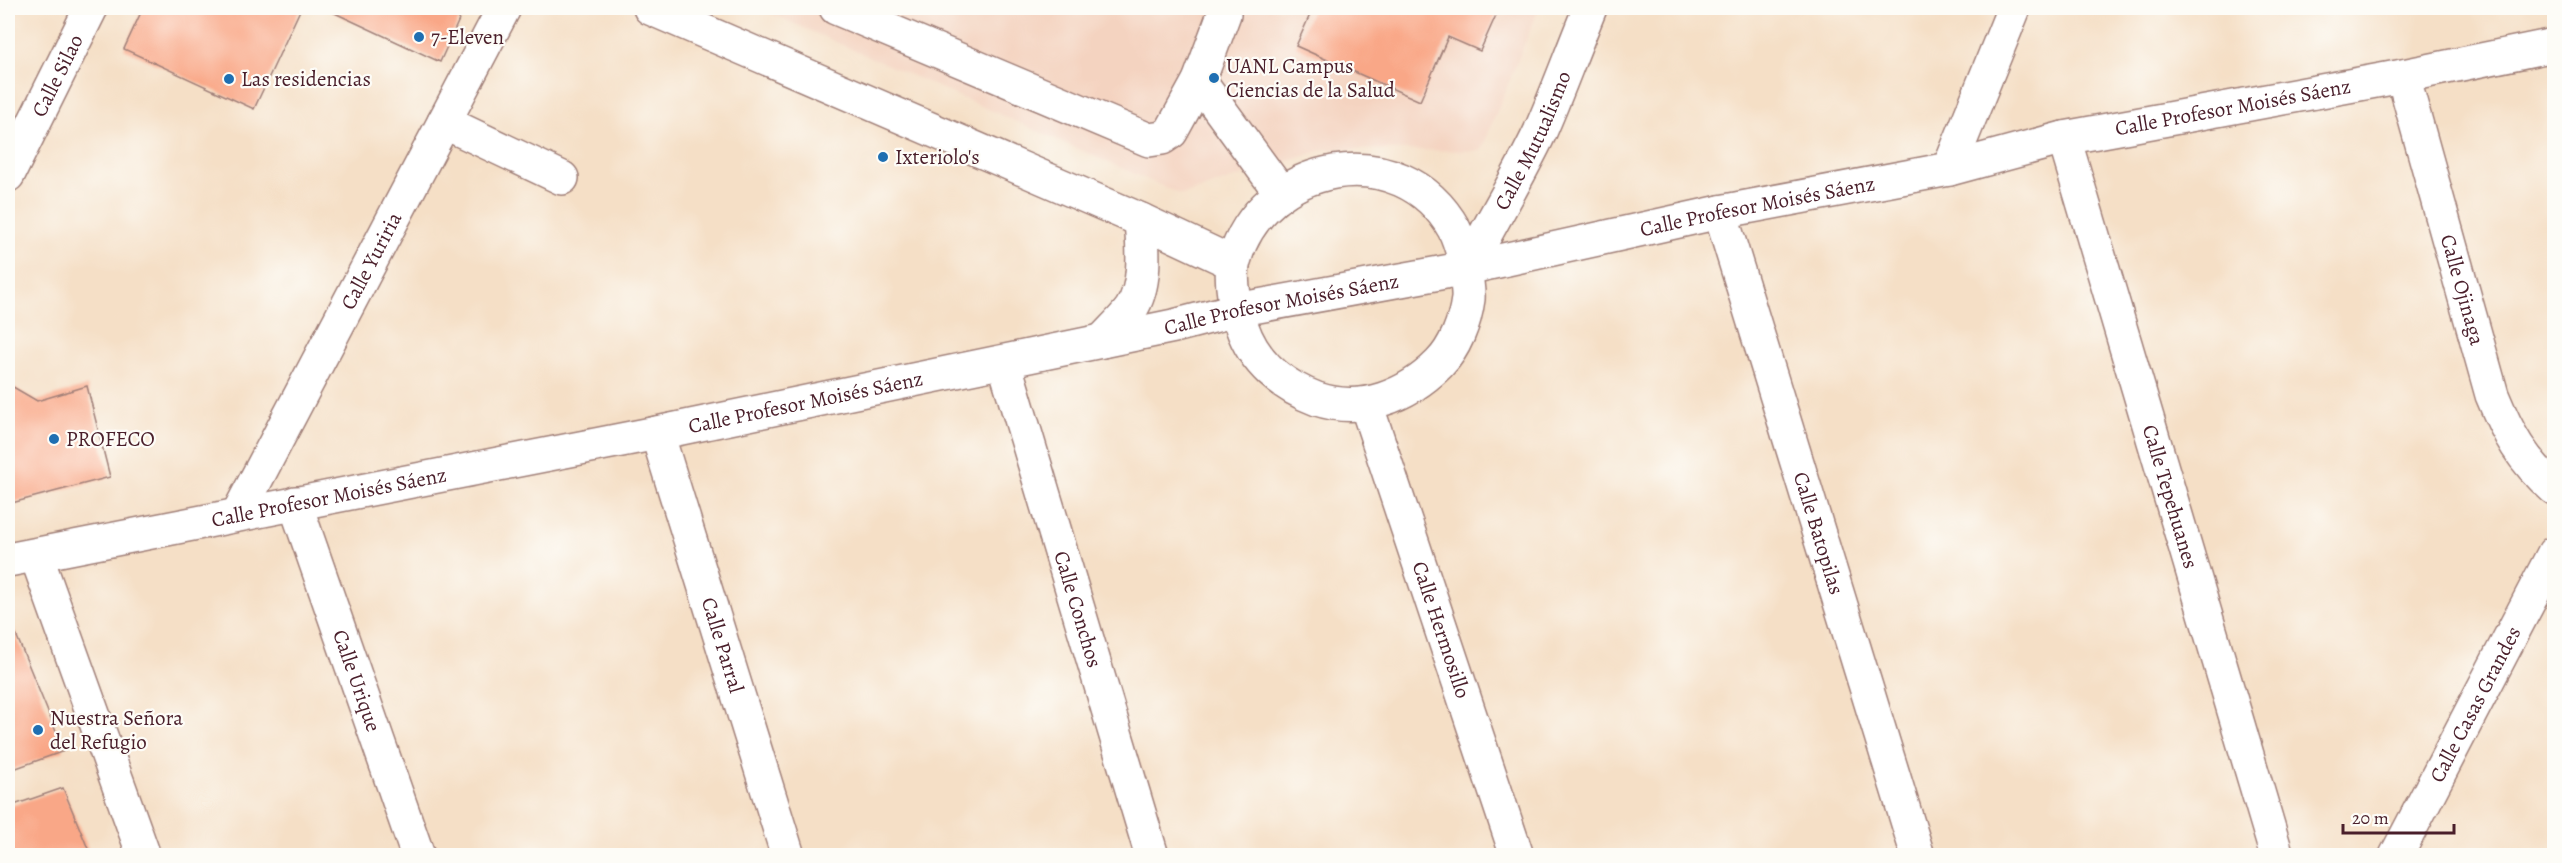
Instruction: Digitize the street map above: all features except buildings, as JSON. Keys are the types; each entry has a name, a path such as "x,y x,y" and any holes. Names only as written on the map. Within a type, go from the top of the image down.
{"street":[{"name":"Calle Silao","path":"8,175 91,8"},
{"name":"Calle Yuriria","path":"238,514 504,8"},
{"path":"650,8 1141,220 1233,263"},
{"path":"836,8 1149,140 1162,138 1171,132 1199,81 1224,14 1224,8"},
{"name":"Calle Mutualismo","path":"1467,268 1540,132 1590,8"},
{"path":"1948,169 2014,8"},
{"name":"Calle Profesor Moisés Sáenz","path":"22,558 657,433 1174,326 1236,310 1467,268 1720,212 1948,169 2064,138 2403,76 2554,45"},
{"name":"Calle Ojinaga","path":"2403,76 2492,395 2510,438 2536,472 2554,488"},
{"path":"1199,81 1281,193"},
{"path":"444,122 562,178"},
{"name":"Calle Tepehuanes","path":"2064,138 2277,855"},
{"path":"1343,169 1376,172 1407,183 1434,203 1454,229 1467,268 1468,299 1461,330 1445,357 1423,380 1396,395 1366,404 1331,403 1298,392 1269,371 1248,344 1236,310 1233,263 1257,216 1281,193 1310,176 1343,169"},
{"name":"Calle Batopilas","path":"1720,212 1918,855"},
{"path":"1102,340 1132,307 1141,280 1143,251 1141,220"},
{"name":"Calle Conchos","path":"1004,362 1152,855"},
{"name":"Calle Hermosillo","path":"1366,404 1517,855"},
{"name":"Calle Parral","path":"657,433 788,855"},
{"name":"Calle Urique","path":"295,503 418,855"},
{"name":"Calle Casas Grandes","path":"2396,855 2554,553"},
{"path":"22,558 144,855"}],"shaded area":[{"name":"UANL Campus Ciencias de la Salud","path":"759,8 1539,8 1481,151 1326,149 1182,195"}],"place":[{"name":"7-Eleven","path":"419,37"},
{"name":"UANL Campus Ciencias de la Salud","path":"1214,78"},
{"name":"Las residencias","path":"229,79"},
{"name":"Ixteriolo's","path":"883,157"},
{"name":"PROFECO","path":"54,439"},
{"name":"Nuestra Señora del Refugio","path":"38,730"}]}
